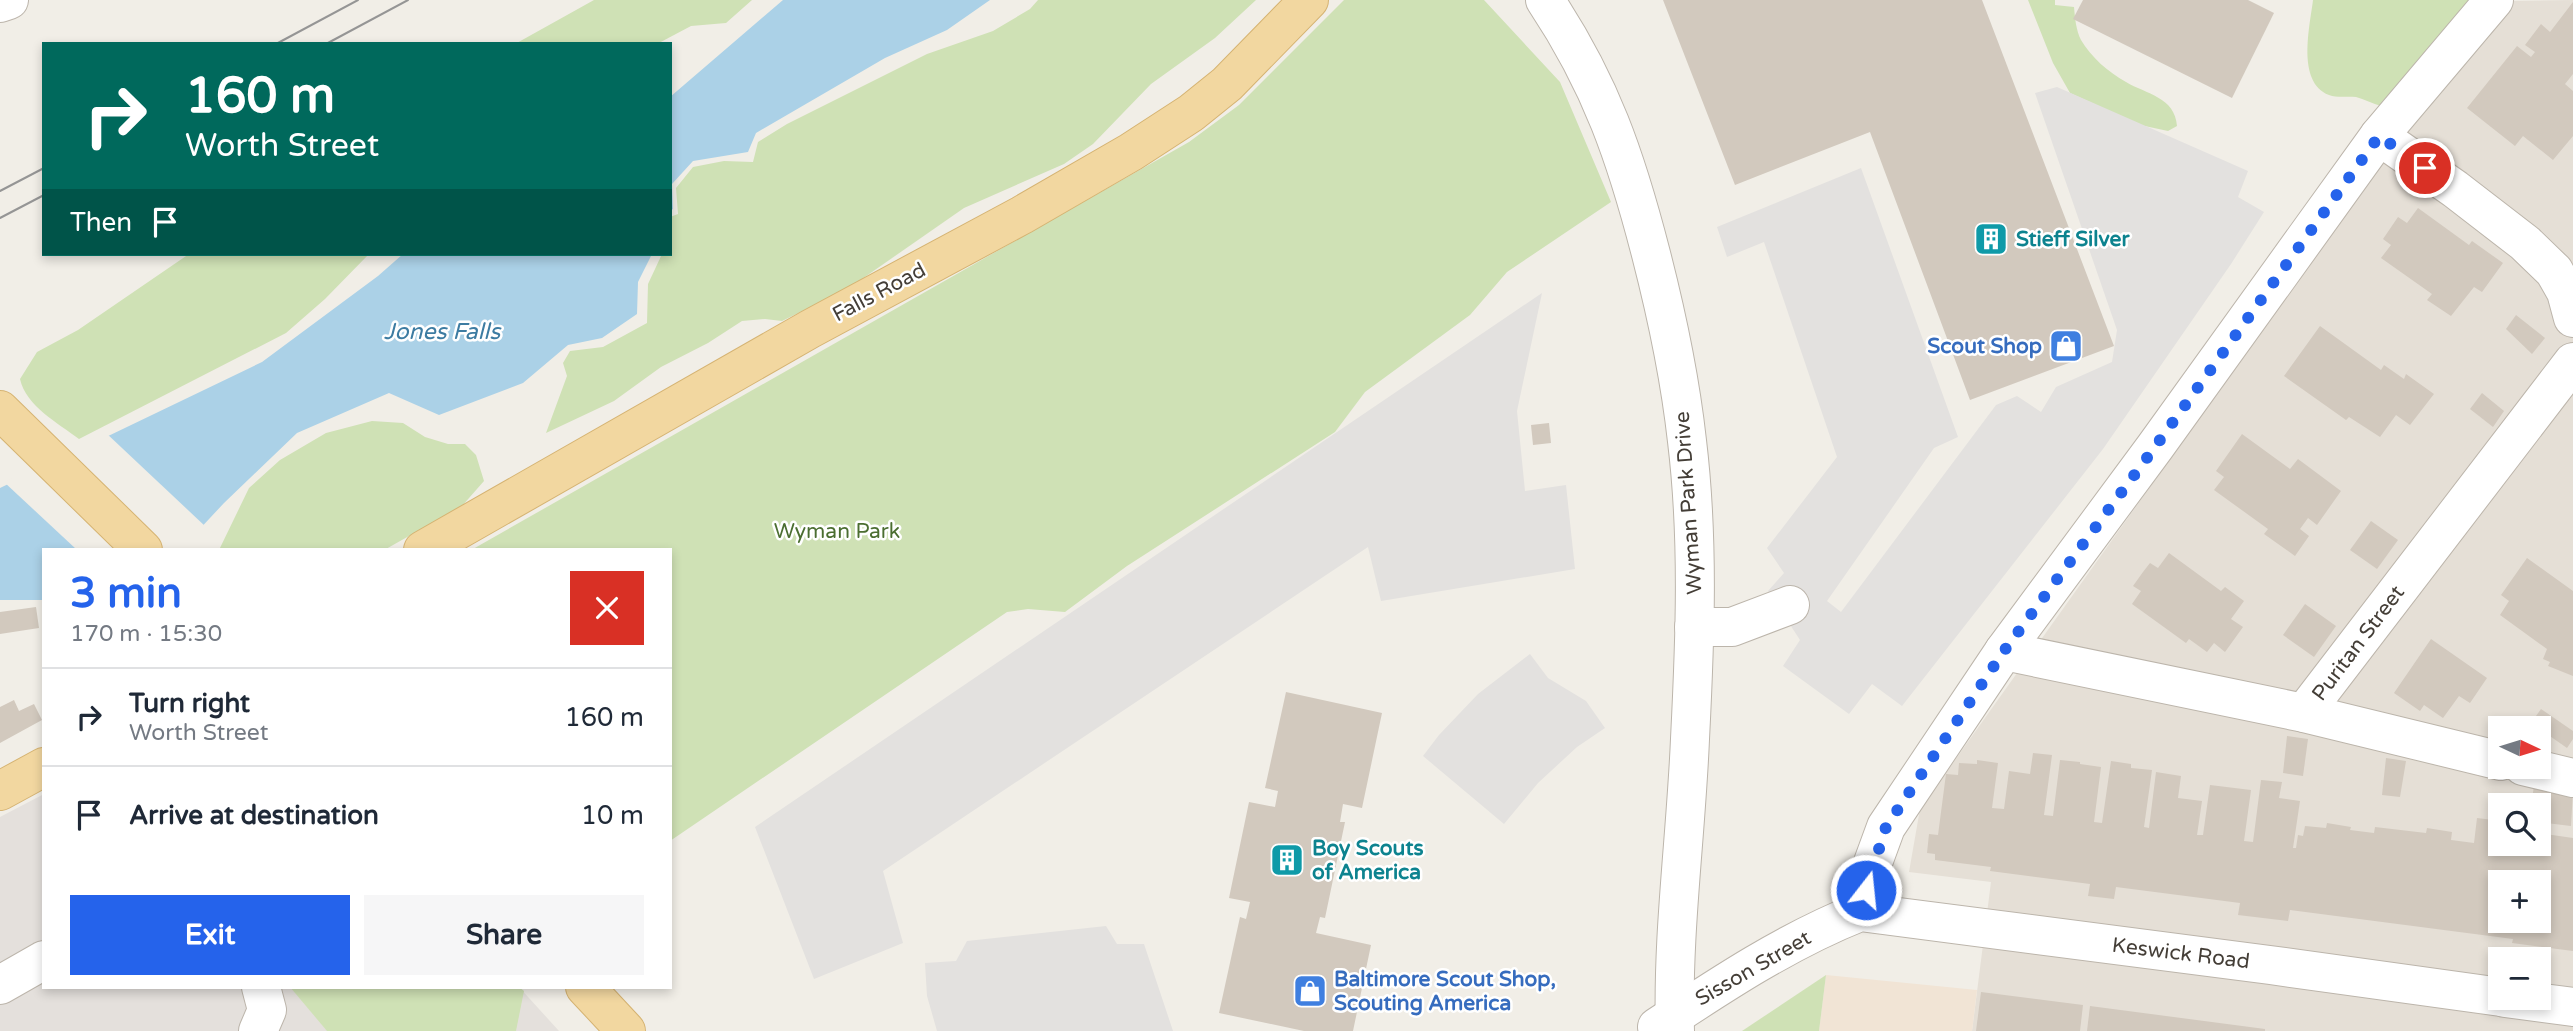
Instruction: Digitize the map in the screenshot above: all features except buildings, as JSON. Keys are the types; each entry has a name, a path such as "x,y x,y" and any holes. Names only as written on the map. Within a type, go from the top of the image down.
{"main road":[{"name":"Falls Road","path":"427,548 810,329 1131,152 1191,113 1227,84 1310,0"},
{"path":"0,410 141,548"},
{"path":"0,791 42,768"},
{"path":"587,989 626,1031"}],"street":[{"path":"0,4 9,0"},
{"name":"Wyman Park Drive","path":"1545,0 1569,36 1595,84 1636,196 1664,304 1687,443 1692,511 1694,627 1686,818 1667,1026"},
{"path":"1860,912 1871,868 1886,827 2004,651 2379,136 2494,0"},
{"path":"2379,136 2455,189 2525,243 2554,271 2566,292 2573,318"},
{"name":"Puritan Street","path":"2004,651 2304,713 2573,362"},
{"path":"1694,627 1732,626 1790,605"},
{"path":"2304,713 2488,758"},
{"path":"2552,771 2570,774"},
{"name":"Sisson Street","path":"1667,1026 1766,958 1825,926 1860,912"},
{"name":"Keswick Road","path":"1860,912 2488,995"},
{"path":"0,985 42,961"},
{"path":"258,1031 267,1010 262,989"},
{"name":"Keswick Road","path":"2551,1004 2573,1007"}],"shaded area":[{"path":"2573,0 2573,1031 1972,1031 1991,882 1909,872 1920,809 2377,169 2512,1"},
{"path":"2057,87 2248,171 2238,197 2264,212 2103,449 1902,706 1872,684 1849,714 1783,666 1800,640 1768,591 1784,573 1767,548 1837,457 1764,242 1727,257 1717,227 1861,168 1958,437 1934,448 1827,601 1841,612 1996,405 2017,396 2041,412 2056,387 2112,362 2117,330 2035,93"},
{"path":"1542,293 1517,411 1525,491 1566,485 1575,569 1381,601 1368,547 883,871 903,943 814,979 755,827"},
{"path":"1530,654 1548,678 1586,701 1605,728 1577,747 1538,783 1504,824 1423,756 1478,694"},
{"path":"42,795 42,989 521,989 559,1031 0,1031 0,817"},
{"path":"1106,926 1117,944 1144,944 1173,1031 937,1031 927,996 925,963 956,961 967,941"},
{"path":"1826,975 1977,990 1972,1031 1819,1031"}],"green space":[{"path":"594,0 752,0 726,23 691,26 661,42 519,42"},
{"path":"1038,0 1256,0 1215,38 1151,84 1093,144 1064,164 964,208 849,288 782,321 742,321 708,343 661,367 614,401 546,433 567,376 563,363 570,351 603,347 647,323 648,284 661,256 672,256 672,216 678,214 676,188 693,167 724,161 753,162 758,142 787,124 927,54 993,31 1030,9"},
{"name":"Wyman Park","path":"1344,0 1484,0 1560,82 1611,202 1507,272 1470,315 1365,392 1335,432 1127,566 1065,612 1028,609 1007,612 672,840 672,548 475,548 1189,142 1239,105"},
{"path":"2028,0 2055,0 2055,5 2074,7 2079,36 2090,52 2119,78 2165,102 2175,116 2177,126 2168,131 2140,125 2070,93 2053,63"},
{"path":"2313,0 2480,0 2381,106 2356,97 2329,95 2319,88 2312,78 2308,38"},
{"path":"186,256 367,256 325,299 286,333 79,439 36,406 23,389 20,379 37,352 78,330"},
{"path":"372,421 403,423 425,437 448,444 465,444 476,455 484,481 462,506 388,548 220,548 249,488 280,460 326,433"},
{"path":"1826,975 1819,1031 1742,1031"},
{"path":"292,989 524,991 516,1031 327,1031"}],"water":[{"path":"783,0 990,0 947,30 885,58 756,133 748,152 693,161 672,184 672,95"},
{"name":"Jones Falls","path":"401,256 651,256 638,282 637,314 602,338 568,345 523,383 439,415 389,393 297,433 182,548 42,548 42,600 0,600 0,488 262,362"}],"pier":[{"path":"105,432 206,527 187,548 75,548 4,482"}],"tram line":[{"path":"280,42 358,0"},
{"path":"330,42 408,0"},
{"path":"0,191 42,169"},
{"path":"0,218 42,196"}],"place":[{"name":"Stieff Silver","path":"1991,239"},
{"name":"Scout Shop","path":"2066,346"},
{"name":"Boy Scouts of America","path":"1287,860"},
{"name":"Baltimore Scout Shop, Scouting America","path":"1310,991"}],"route":[{"path":"1866,890 1886,827 2004,651 2379,136 2425,168"}]}
